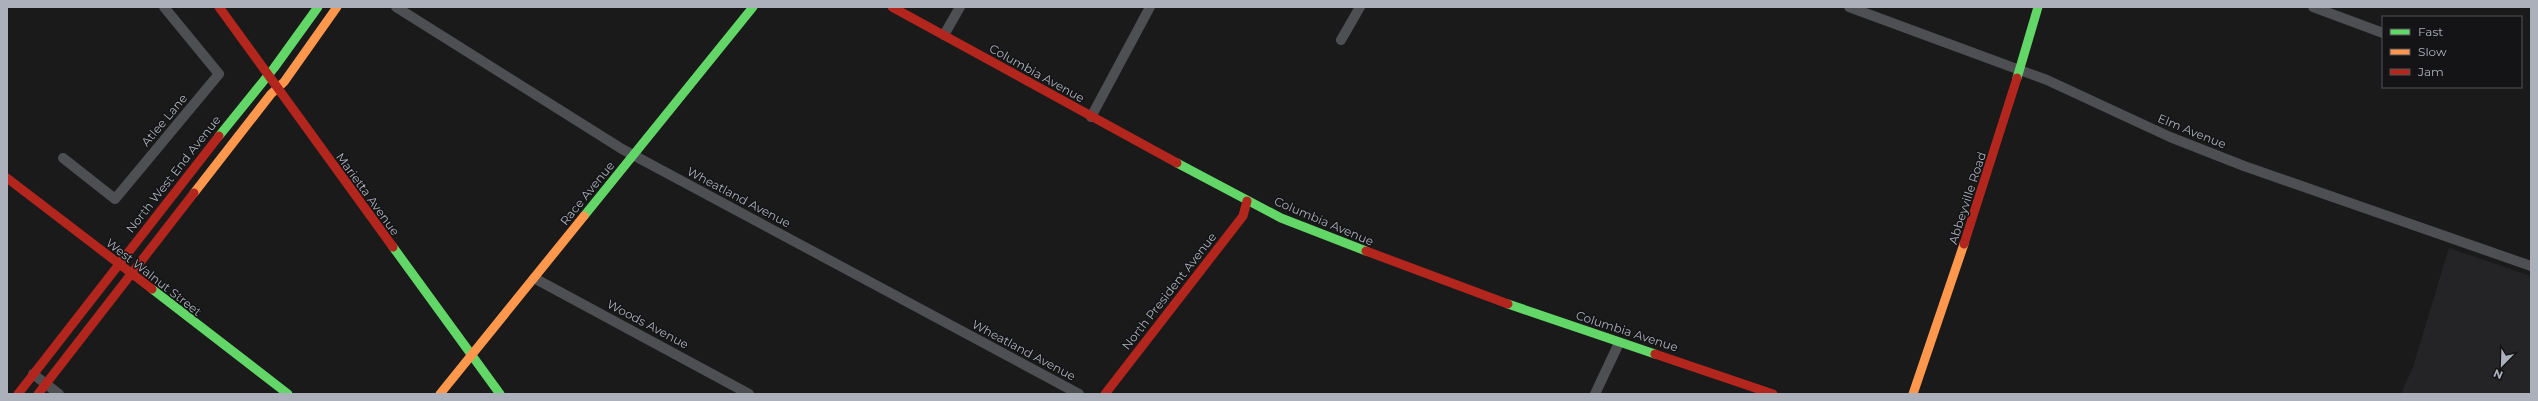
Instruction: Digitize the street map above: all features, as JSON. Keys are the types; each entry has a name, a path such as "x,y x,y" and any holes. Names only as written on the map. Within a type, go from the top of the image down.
{"main road":[{"name":"Marietta Avenue","path":"218,7 500,394"},
{"name":"North West End Avenue","path":"18,394 274,68 318,7"},
{"path":"38,394 277,88 284,82 337,7"},
{"name":"Race Avenue","path":"440,394 753,7"},
{"name":"Columbia Avenue","path":"892,7 1091,117 1281,218 1377,256 1619,342 1773,394"},
{"name":"Abbeyville Road","path":"1913,394 1978,208 2038,7"},
{"name":"West Walnut Street","path":"7,178 288,394"},
{"name":"North President Avenue","path":"1104,394 1243,216 1247,201"}],"street":[{"name":"Atlee Lane","path":"63,158 115,199 219,74 164,7"},
{"name":"Wheatland Avenue","path":"396,7 633,155 1078,394"},
{"path":"944,35 960,7"},
{"path":"1091,117 1150,7"},
{"path":"1342,40 1360,7"},
{"name":"Elm Avenue","path":"1849,7 2047,80 2170,137 2244,166 2531,266"},
{"path":"2313,7 2382,33"},
{"name":"Woods Avenue","path":"534,278 749,394"},
{"path":"1595,394 1619,342"},
{"path":"33,374 59,394"}],"shaded area":[{"path":"2449,248 2531,276 2531,394 2401,394 2413,367"}],"traffic: fast":[{"path":"219,136 274,68 318,7"},
{"path":"584,216 753,7"},
{"path":"2017,78 2038,7"},
{"path":"1177,163 1281,218 1366,251"},
{"path":"393,247 500,394"},
{"path":"152,289 288,394"},
{"path":"1508,304 1655,354"}],"traffic: slow":[{"path":"194,193 271,94 284,82 337,7"},
{"path":"440,394 584,216"},
{"path":"1913,394 1964,244"}],"traffic: jam":[{"path":"219,7 393,247"},
{"path":"892,7 1177,163"},
{"path":"1964,244 2017,78"},
{"path":"18,394 219,136"},
{"path":"7,178 152,289"},
{"path":"38,394 194,193"},
{"path":"1105,394 1243,216 1247,201"},
{"path":"1366,251 1508,304"},
{"path":"1655,354 1773,394"}]}
